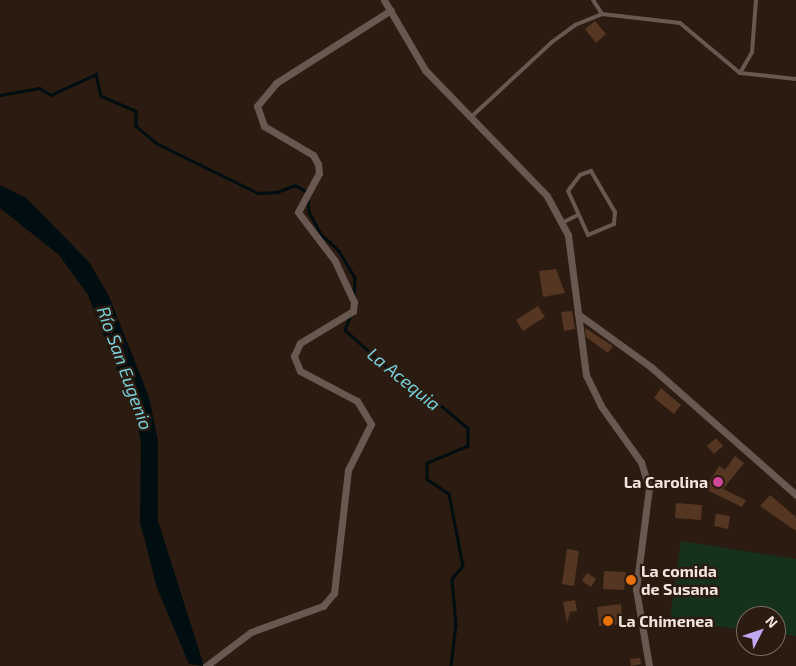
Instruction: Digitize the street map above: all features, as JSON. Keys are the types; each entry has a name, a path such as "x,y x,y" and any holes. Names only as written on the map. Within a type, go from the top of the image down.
{"street":[{"path":"384,0 425,70 547,196 562,222 572,256 578,314 593,392 641,462 647,481 636,589 649,666"},
{"path":"208,665 251,632 323,606 334,593 348,470 371,424 357,401 300,371 296,364 295,350 300,343 346,317 353,311 354,302 334,261 298,212 319,174 318,164 313,155 264,126 257,106 276,84 391,10"},
{"path":"578,314 651,367 796,495"}],"lane":[{"path":"593,0 602,14"},
{"path":"740,73 752,52 756,0"},
{"path":"470,118 552,42 575,25 602,14 680,23 740,73 796,79"},
{"path":"591,171 615,212 614,224 588,235 576,216 568,191 580,175 591,171"},
{"path":"562,222 576,216"}],"green space":[{"path":"681,541 796,559 796,636 786,635 786,606 736,606 736,629 670,620"}],"water":[{"name":"Río San Eugenio","path":"0,185 26,198 89,262 108,294 149,397 158,441 158,521 204,666 189,664 157,588 140,522 141,442 135,416 88,295 59,255 0,208"}],"building":[{"path":"595,21 606,34 596,43 585,29"},
{"path":"556,269 565,293 543,297 539,271"},
{"path":"538,306 545,317 523,331 516,320"},
{"path":"572,311 575,329 564,331 561,312"},
{"path":"585,328 613,346 608,353 586,337"},
{"path":"661,388 681,405 674,414 654,398"},
{"path":"716,438 723,446 714,454 707,446"},
{"path":"735,456 744,463 723,489 746,500 742,507 705,489 719,466 725,470"},
{"path":"770,495 796,517 796,531 760,506"},
{"path":"676,503 702,505 701,520 675,518"},
{"path":"716,514 730,516 728,529 714,526"},
{"path":"567,549 579,551 574,586 562,584"},
{"path":"604,571 626,572 624,590 603,589"},
{"path":"587,573 596,579 591,587 582,581"},
{"path":"575,600 577,611 570,612 567,623 563,602"},
{"path":"621,604 623,624 599,626 597,607"},
{"path":"640,658 641,664 631,666 630,659"}],"waterway":[{"name":"La Acequia","path":"0,95 39,88 51,95 96,74 101,96 136,111 136,126 156,143 258,193 277,192 295,185 307,192"},
{"name":"La Acequia","path":"308,197 309,212 322,235 339,251 355,278 354,298"},
{"name":"La Acequia","path":"351,315 345,330 409,387 432,398 468,428 468,446 427,463 427,479 449,494 463,566 452,579 456,624 451,666"}],"place":[{"name":"La Carolina","path":"718,482"},
{"name":"La comida de Susana","path":"631,580"},
{"name":"La Chimenea","path":"608,621"}]}
